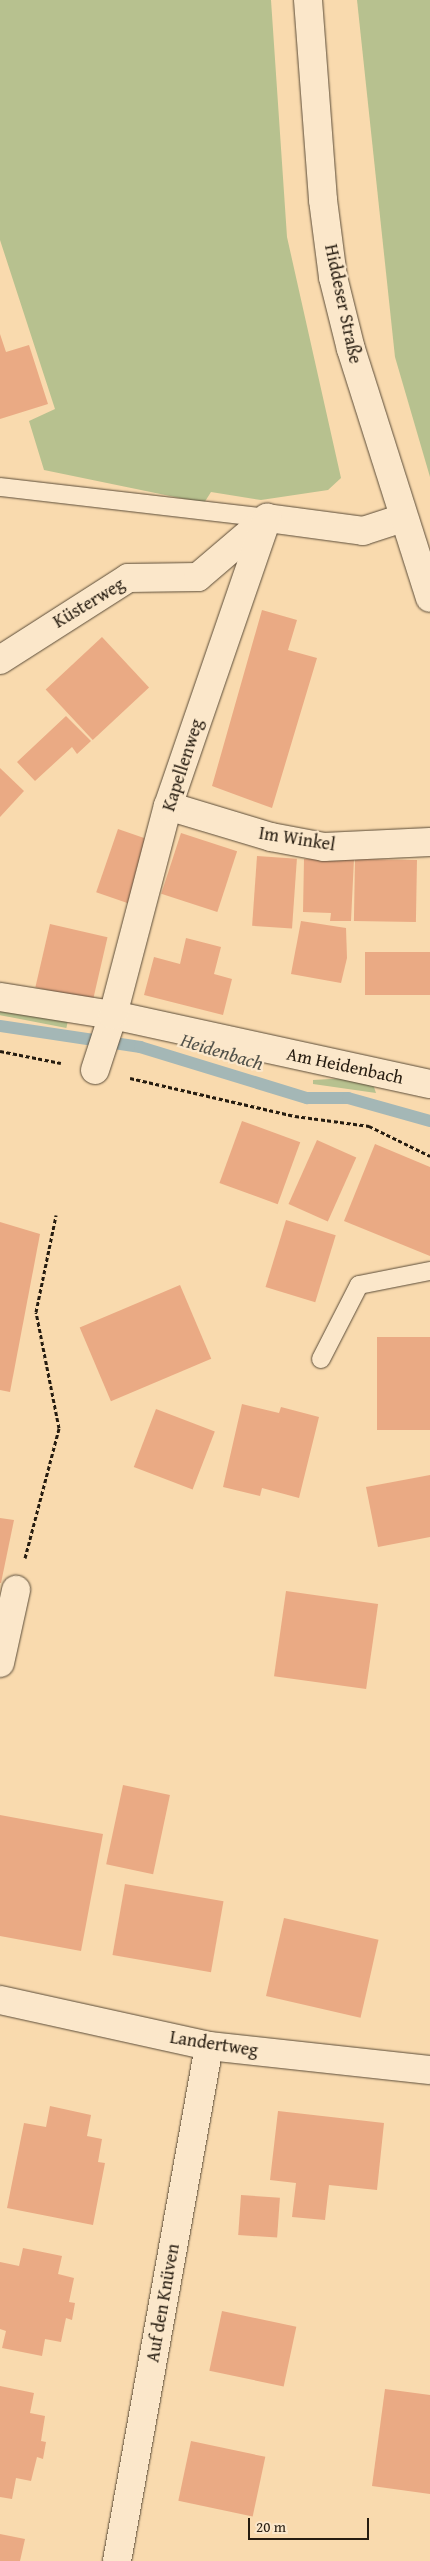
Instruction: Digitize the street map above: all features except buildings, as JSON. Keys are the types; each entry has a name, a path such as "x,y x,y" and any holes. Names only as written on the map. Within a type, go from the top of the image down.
{"street":[{"name":"Hiddeser Straße","path":"308,0 323,200 334,277 351,349 403,518 430,598"},
{"path":"267,518 363,531 403,518"},
{"name":"Küsterweg","path":"0,660 128,578 198,577 267,518"},
{"name":"Kapellenweg","path":"113,1015 168,806 267,518"},
{"name":"Im Winkel","path":"168,806 253,832 324,847 430,842"},
{"name":"Am Heidenbach","path":"0,997 113,1015 430,1084"},
{"path":"95,1070 113,1015"},
{"path":"0,1663 16,1590"},
{"name":"Landertweg","path":"0,2000 209,2046 430,2070"},
{"name":"Auf den Knüven","path":"118,2561 209,2046"}],"lane":[{"path":"0,487 267,518"},
{"path":"321,1360 359,1285 430,1271"}],"path":[{"path":"0,1051 95,1070 295,1116 369,1126 430,1156"},
{"path":"16,1590 59,1428 36,1312 56,1215"}],"green space":[{"path":"0,0 271,0 287,237 341,478 328,490 261,500 211,492 204,503 44,470 29,421 55,409 0,240"},
{"path":"357,0 430,0 430,477 395,357"},
{"path":"0,1008 68,1021 66,1028 0,1015"},
{"path":"347,1078 373,1084 376,1093 313,1084 313,1080"}],"waterway":[{"name":"Heidenbach","path":"0,1026 140,1047 307,1098 348,1098 430,1121"}]}
